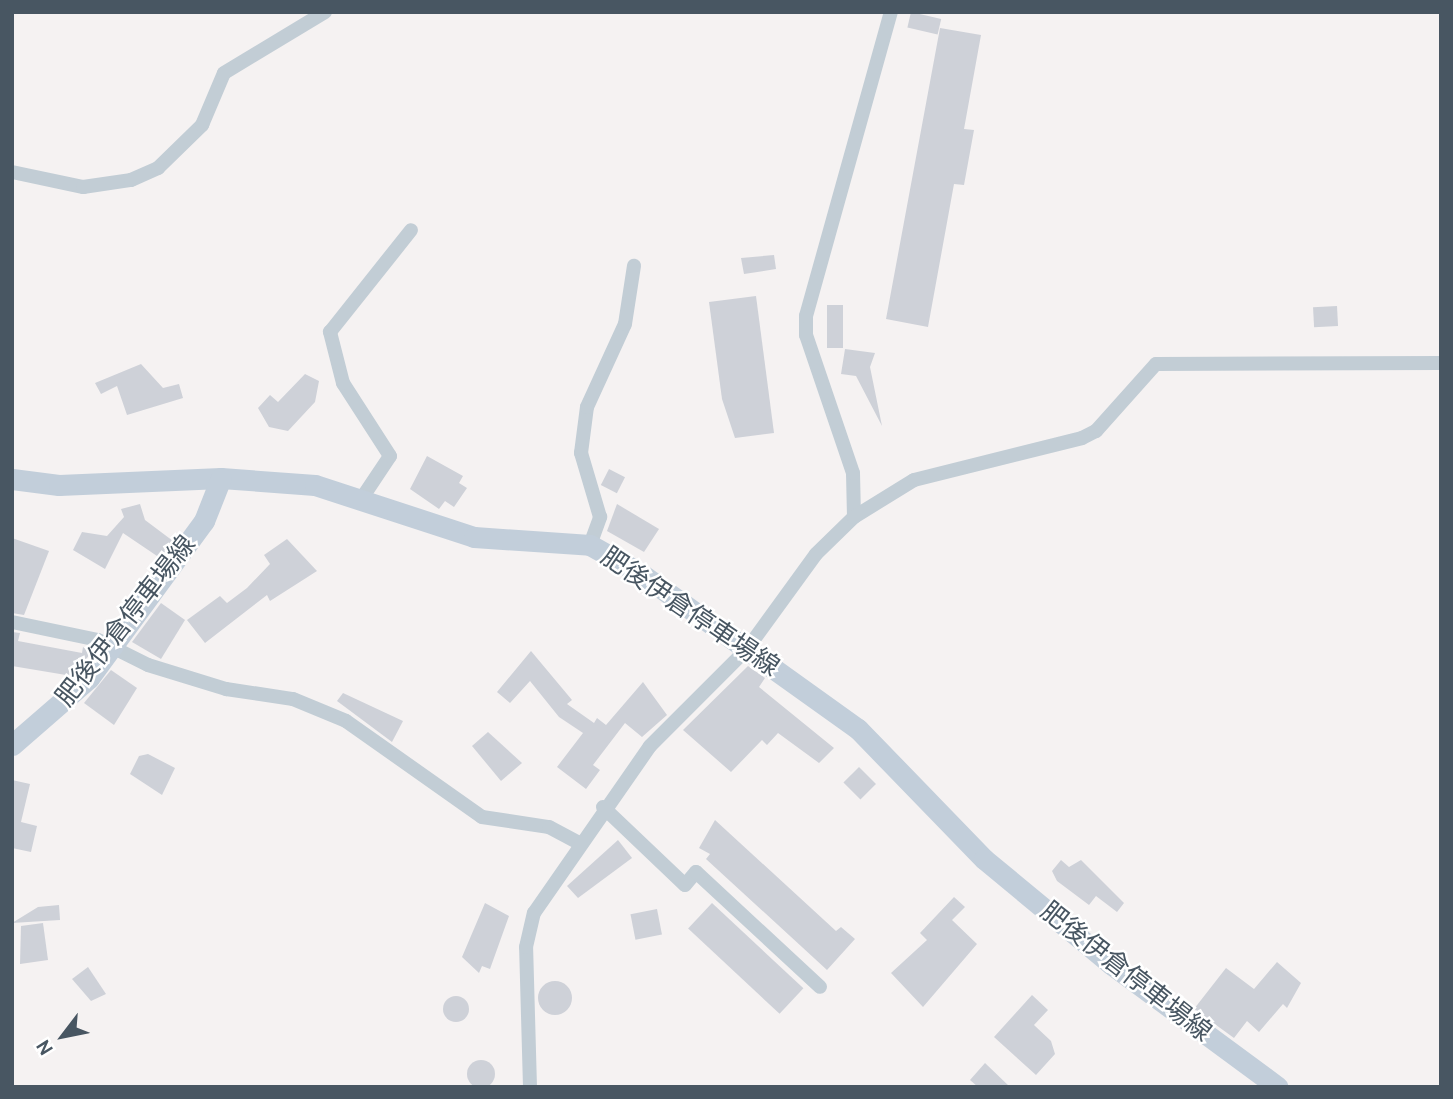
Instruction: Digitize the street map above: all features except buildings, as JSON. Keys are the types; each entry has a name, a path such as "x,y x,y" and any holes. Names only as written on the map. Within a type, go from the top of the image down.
{"main road":[{"name":"肥後伊倉停車場線","path":"12,745 49,719 113,644 204,521 220,478 315,485 474,537 590,545 747,649 858,729 984,859 1074,934 1278,1087"},
{"path":"12,479 131,485 220,478"}],"street":[{"path":"12,172 83,187 131,180 158,168 202,125 224,73 325,12"},
{"path":"854,517 853,473 806,335 806,316 891,12"},
{"path":"360,501 390,456 343,383 330,332 411,230"},
{"path":"590,545 600,517 581,453 587,407 625,324 634,265"},
{"path":"530,1087 526,947 534,913 603,807 650,746 747,649 816,554 854,517 914,480 1096,431 1156,364 1441,363"},
{"path":"12,622 113,644 148,665 226,688 293,699 346,720 482,817 549,827 579,843"},
{"path":"603,807 685,886 696,872 820,987"}]}
